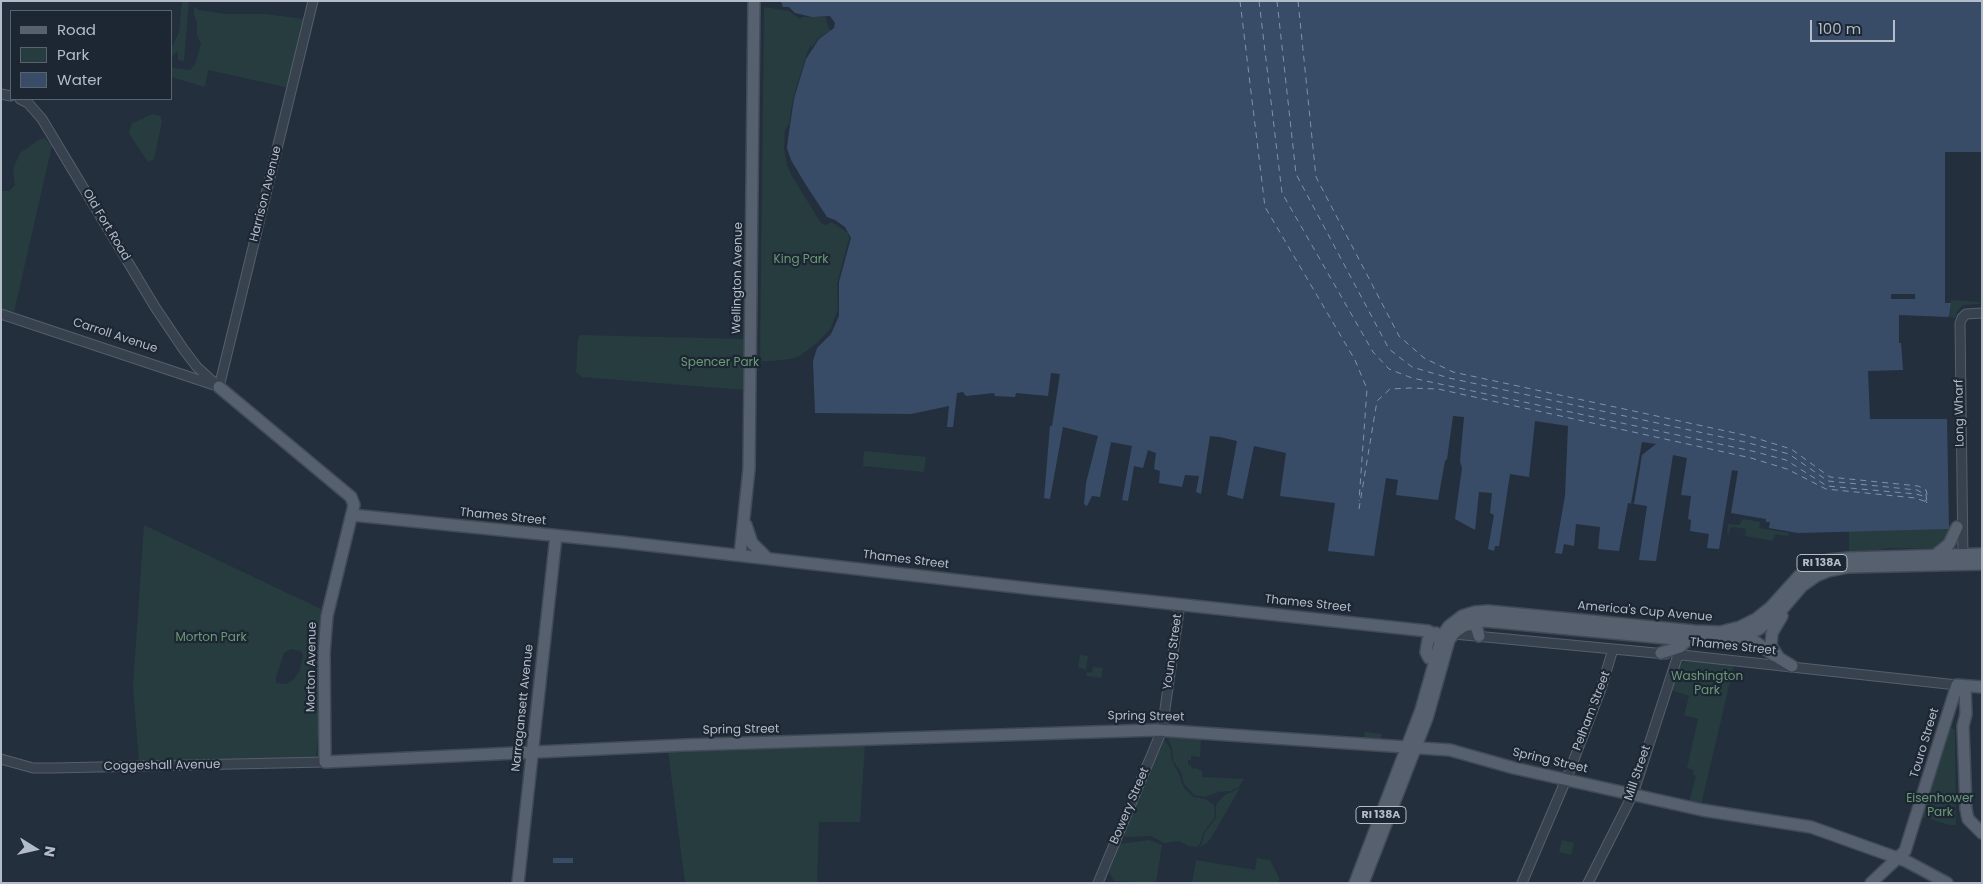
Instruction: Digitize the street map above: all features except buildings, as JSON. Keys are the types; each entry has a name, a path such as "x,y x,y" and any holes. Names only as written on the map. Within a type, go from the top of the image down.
{"main road":[{"name":"Wellington Avenue","path":"740,555 749,469 754,1"},
{"name":"Carroll Avenue","path":"219,387 351,497 354,505 352,515"},
{"name":"Thames Street","path":"352,515 740,555 1426,630 1438,636"},
{"name":"Morton Avenue","path":"325,762 326,625 328,607 352,515"},
{"path":"744,517 752,543 767,558"},
{"path":"1934,556 1949,544 1957,527"},
{"name":"Narragansett Avenue","path":"518,883 556,536"},
{"name":"America's Cup Avenue","path":"1438,636 1458,618 1470,613 1485,611 1686,635 1719,642 1747,635 1772,620 1799,589 1816,576 1840,568 1960,560 1982,554"},
{"name":"America's Cup Avenue","path":"1478,621 1686,635 1743,626 1762,615 1795,579 1822,562 1842,558 1934,556 1982,564"},
{"path":"1779,658 1772,648 1771,635 1799,589"},
{"path":"1479,636 1476,631 1478,621 1485,611"},
{"path":"1454,634 1466,625 1478,621"},
{"path":"1733,629 1747,635 1792,666"},
{"name":"RI 138A","path":"1363,883 1411,748 1421,710 1439,661 1454,634"},
{"path":"1661,654 1679,648 1686,635"},
{"path":"1439,661 1427,656 1425,648 1430,638 1438,636 1446,650"},
{"path":"1961,685 1966,714 1963,726 1966,812 1970,821 1982,833"},
{"name":"Thames Street","path":"1961,685 1982,687"},
{"name":"Touro Street","path":"1871,883 1904,853 1946,721 1961,685"},
{"path":"1946,721 1950,718 1955,718 1960,720 1963,726"},
{"name":"Spring Street","path":"325,762 1038,732 1162,730 1411,748 1457,752 1633,794 1750,819 1811,828 1907,862 1947,883"},
{"name":"RI 138A","path":"1355,883 1411,748"}],"street":[{"name":"Harrison Avenue","path":"219,387 313,1"},
{"name":"Old Fort Road","path":"22,100 28,103 42,119 155,306 188,356"},
{"name":"Long Wharf","path":"1960,560 1962,513 1960,323 1964,315 1982,313"},
{"name":"Carroll Avenue","path":"1,314 219,387"},
{"name":"Carroll Avenue","path":"188,356 219,387"},
{"name":"Long Wharf","path":"1960,560 1957,527 1962,513"},
{"name":"Young Street","path":"1162,730 1180,604"},
{"name":"Thames Street","path":"1454,634 1674,655 1677,658 1684,656 1792,666 1961,685"},
{"name":"Pelham Street","path":"1522,883 1566,779 1601,689 1613,649"},
{"name":"Mill Street","path":"1588,883 1633,794 1677,658"},
{"name":"Bowery Street","path":"1098,883 1162,730"},
{"name":"Coggeshall Avenue","path":"1,759 33,768 325,762"}],"green space":[{"path":"182,1 189,1 184,61 178,60 178,51 172,56 172,46 179,33"},
{"path":"194,7 199,10 226,14 265,14 305,19 289,88 208,70 205,87 172,77 172,68 190,70 196,62 201,44 197,35 197,23"},
{"name":"King Park","path":"764,7 789,11 800,19 802,17 825,17 830,31 818,38 812,47 810,46 806,56 793,99 789,124 785,130 784,149 787,165 792,176 821,223 826,225 832,222 848,233 849,239 837,283 838,309 831,328 817,343 801,355 791,359 771,361 760,361"},
{"path":"153,114 160,116 162,122 154,159 148,162 129,131 132,123"},
{"path":"45,138 52,146 14,312 1,309 1,191 9,191 15,185 13,169 20,153 40,139"},
{"path":"1951,300 1979,302 1980,304 1963,305 1958,310 1955,318 1950,317"},
{"name":"Spencer Park","path":"580,335 746,339 745,390 582,377 576,372 578,338"},
{"path":"864,451 926,457 924,472 863,466"},
{"path":"1743,519 1760,522 1759,528 1789,533 1788,536 1775,534 1773,541 1745,536 1746,529 1733,527 1730,528 1729,534 1727,533 1728,524 1739,525"},
{"name":"Morton Park","path":"144,525 321,609 319,726 316,757 139,763 133,686","holes":["291,649 301,651 303,656 300,670 293,680 287,684 276,683 276,677 284,653"]},
{"path":"1949,529 1947,539 1933,549 1888,548 1875,551 1849,551 1849,531"},
{"path":"1748,638 1767,654 1695,647 1695,645"},
{"path":"1080,655 1088,656 1086,670 1078,667"},
{"name":"Washington Park","path":"1685,661 1734,665 1701,805 1689,802 1696,776 1693,775 1694,770 1687,768 1698,719 1684,715 1689,696 1671,690 1680,665"},
{"path":"1093,667 1103,668 1101,678 1086,676 1087,672 1092,673"},
{"name":"Eisenhower Park","path":"1950,727 1955,730 1956,825 1949,825 1920,816"},
{"path":"1365,732 1382,734 1380,741 1364,740"},
{"path":"1166,736 1201,739 1200,757 1191,756 1191,760 1188,760 1188,765 1191,765 1191,768 1202,771 1202,777 1244,779 1239,787 1231,791 1218,792 1205,797 1194,795 1184,784 1181,772 1173,761 1172,747"},
{"path":"1163,738 1170,748 1172,761 1184,788 1193,797 1205,799 1214,805 1215,817 1203,833 1200,844 1196,847 1188,846 1179,841 1164,843 1151,836 1125,837 1124,833"},
{"path":"865,743 860,822 819,822 817,883 685,883 668,751"},
{"path":"1240,788 1211,838 1207,843 1198,848 1202,844 1204,834 1216,818 1216,805 1218,802 1225,795"},
{"path":"1149,840 1162,845 1156,883 1114,881 1109,872 1120,844"},
{"path":"1562,840 1574,843 1571,855 1559,852"},
{"path":"1257,858 1270,860 1279,878 1279,883 1192,883 1196,860 1255,870"}],"water":[{"path":"781,1 1982,1 1982,152 1945,152 1945,303 1951,303 1949,317 1899,315 1899,343 1901,343 1903,370 1868,371 1870,419 1947,419 1949,529 1798,533 1769,528 1770,522 1766,522 1766,519 1731,513 1738,471 1732,470 1719,549 1707,548 1709,534 1690,531 1691,520 1688,519 1691,496 1681,495 1687,458 1673,455 1656,561 1639,560 1647,506 1628,503 1619,551 1598,549 1600,527 1576,524 1574,546 1564,544 1562,554 1555,553 1565,496 1568,426 1535,421 1529,477 1510,474 1499,546 1495,546 1494,551 1488,549 1494,515 1490,513 1492,493 1479,492 1475,530 1455,519 1462,468 1460,461 1464,417 1453,416 1447,459 1445,461 1438,500 1396,495 1398,480 1386,478 1374,556 1328,551 1335,503 1280,496 1286,453 1254,446 1243,499 1227,495 1237,441 1220,437 1210,436 1201,494 1196,492 1199,476 1185,475 1182,487 1159,483 1160,471 1154,469 1156,453 1148,450 1143,468 1134,466 1128,501 1122,500 1132,446 1111,442 1100,497 1092,496 1087,506 1084,504 1086,483 1098,436 1063,427 1050,499 1044,498 1050,426 1052,426 1060,374 1051,373 1048,396 1016,393 1015,397 995,396 994,393 966,396 963,392 957,393 953,427 947,427 949,406 911,414 815,413 813,361 817,348 831,334 839,316 839,282 851,238 845,227 827,217 791,160 787,148 794,99 806,59 819,39 834,28 835,23 830,16 812,17 795,13 789,7 783,7"},
{"path":"553,858 573,858 573,863 553,863"}],"pier":[{"path":"1891,294 1915,294 1915,299 1891,299"},
{"path":"1642,442 1656,444 1642,455 1634,504 1631,503"}],"ferry route":[{"path":"1240,1 1265,207 1355,360 1367,389 1359,501"},
{"path":"1259,1 1282,193 1373,352 1389,369 1412,378 1752,451 1786,460 1827,486 1916,494 1923,496 1927,503"},
{"path":"1277,1 1296,174 1389,349 1412,367 1449,378 1745,442 1789,454 1828,481 1917,490 1926,495 1927,502"},
{"path":"1298,1 1316,177 1399,336 1424,358 1453,372 1749,436 1791,449 1830,477 1918,486 1926,490 1928,499"},
{"path":"1359,509 1377,401 1390,389 1410,388 1438,389 1751,458 1787,469 1826,489 1915,498 1927,502"}]}
